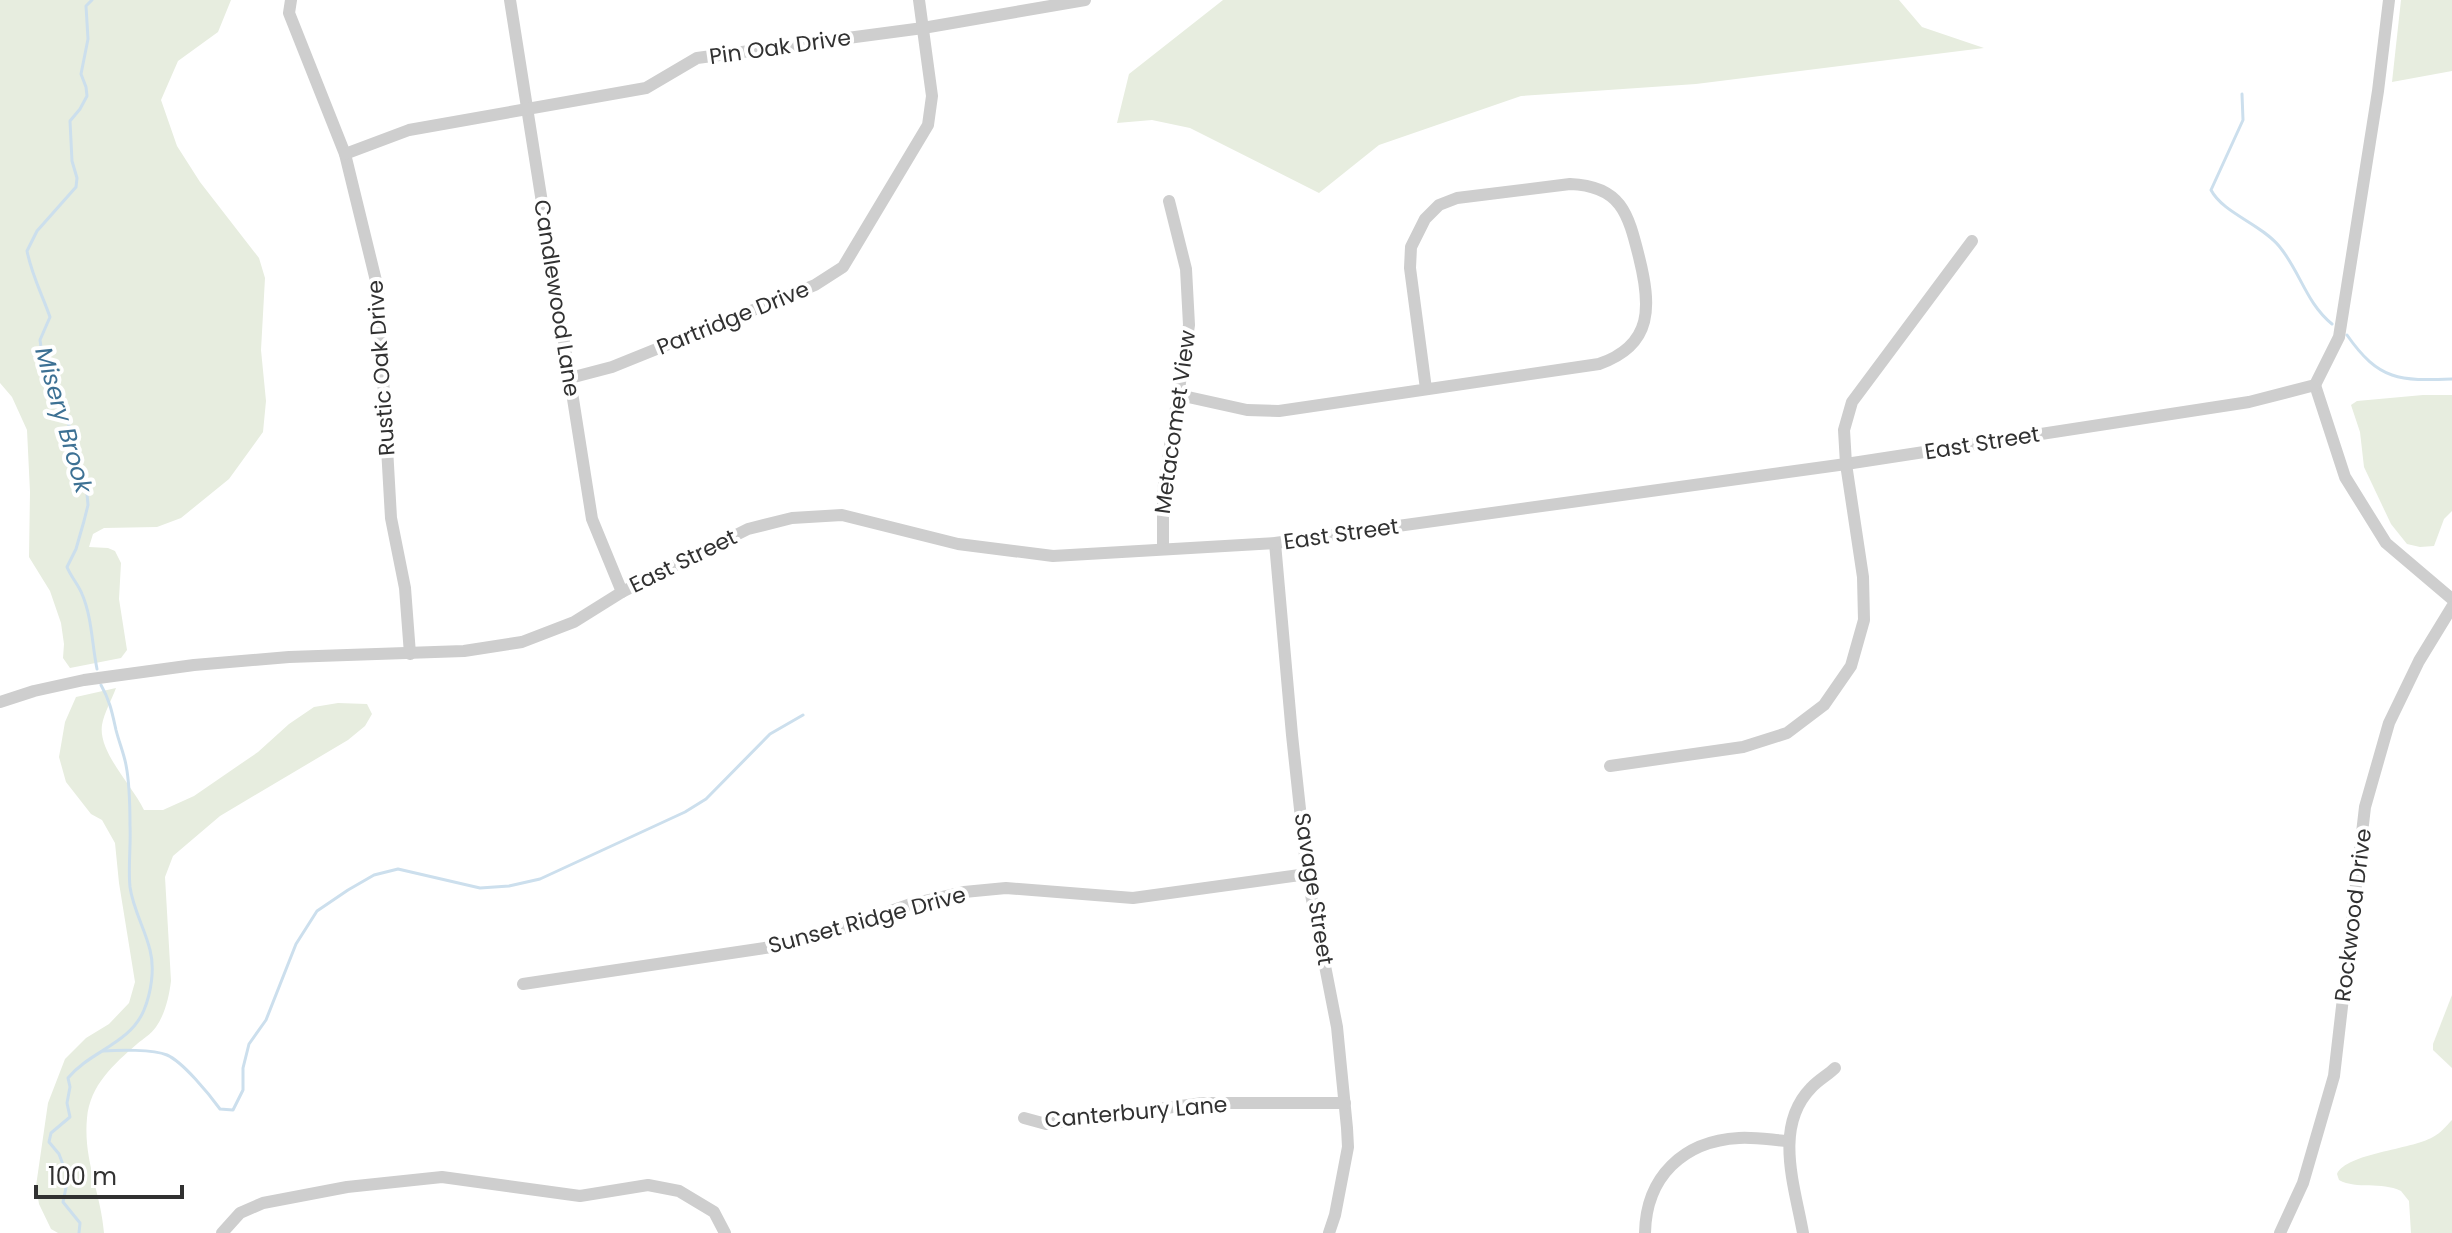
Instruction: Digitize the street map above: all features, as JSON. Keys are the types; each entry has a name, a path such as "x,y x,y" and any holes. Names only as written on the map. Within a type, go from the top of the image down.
{"street":[{"name":"Rustic Oak Drive","path":"291,0 289,13 345,154 378,289 391,518 405,588 410,654"},
{"name":"Candlewood Lane","path":"510,0 592,519 622,592"},
{"name":"Partridge Drive","path":"570,378 612,367 801,291 843,267 928,125 932,96 919,0"},
{"name":"Pin Oak Drive","path":"345,154 409,130 646,88 697,58 923,28 1085,0"},
{"path":"2389,0 2378,91 2339,337 2315,385 2345,477 2386,543 2452,599"},
{"path":"1179,395 1247,410 1271,411 1426,389 1599,364 1615,359 1640,335 1647,294 1629,219 1617,201 1603,190 1585,184 1570,184 1457,198 1439,205 1425,219 1411,247 1410,268 1426,389"},
{"name":"Metacomet View","path":"1163,549 1163,491 1189,325 1186,269 1169,201"},
{"path":"1610,766 1743,747 1787,733 1824,705 1851,666 1864,620 1863,577 1844,430 1852,402 1972,241"},
{"name":"East Street","path":"0,702 84,680 194,665 289,657 464,651 522,642 574,622 622,592 748,529 792,518 842,515 958,544 1053,556 1275,543 1846,464 2249,402 2315,385"},
{"name":"Savage Street","path":"1275,543 1307,874 1337,1027 1345,1103 1348,1147 1329,1233"},
{"name":"Rockwood Drive","path":"2280,1233 2303,1183 2334,1076 2365,807 2389,723 2419,661 2452,607"},
{"name":"Sunset Ridge Drive","path":"523,984 785,945 911,904 964,892 1006,888 1133,898 1307,874"},
{"path":"1803,1233 1788,1141 1796,1110 1811,1086 1835,1068"},
{"name":"Canterbury Lane","path":"1024,1118 1046,1124 1203,1103 1345,1103"},
{"path":"1645,1233 1652,1195 1663,1176 1673,1163 1695,1147 1741,1138 1788,1141"},
{"path":"222,1233 240,1213 263,1203 347,1187 442,1177 580,1196 648,1185 679,1191 714,1212 725,1233"}],"shaded area":[{"path":"0,0 231,0 218,32 178,61 161,100 177,146 200,182 259,258 265,278 261,350 266,401 263,432 229,479 181,518 157,527 104,528 93,534 89,547 115,551 121,563 119,599 127,650 121,658 70,668 63,658 61,623 50,591 29,557 27,430 12,397 0,383"},
{"path":"1223,0 1899,0 1922,27 1984,48 1696,84 1521,96 1379,145 1319,193 1190,128 1152,120 1117,123 1129,74"},
{"path":"2401,0 2452,0 2452,71 2392,82"},
{"path":"2452,395 2452,511 2444,519 2434,546 2420,547 2407,544 2391,524 2364,467 2360,432 2351,405 2357,401"},
{"path":"116,688 103,720 102,735 110,757 144,810 163,810 194,796 258,752 289,724 314,707 338,703 367,704 372,714 365,726 348,740 220,816 173,856 165,877 171,981 164,1011 154,1030 104,1076 89,1106 86,1133 104,1233 58,1233 51,1229 39,1204 36,1186 48,1103 65,1059 86,1038 109,1024 129,1003 135,982 115,843 102,820 91,814 66,782 59,757 65,722 76,697"},
{"path":"2452,995 2452,1068 2433,1050 2433,1044"},
{"path":"2452,1120 2452,1233 2411,1233 2409,1201 2401,1191 2385,1186 2353,1185 2339,1180 2337,1174 2353,1161 2433,1137"}],"waterway":[{"name":"Misery Brook","path":"92,0 86,6 88,39 81,74 87,96 70,121 76,187 37,231 27,251 50,317 40,340 43,361 62,403 84,474 88,505 76,549 67,567 85,603 97,669"},
{"path":"2242,94 2243,120 2211,190 2224,205 2279,246 2309,297 2332,324"},
{"path":"2347,335 2370,362 2392,375 2452,379"},
{"name":"Misery Brook","path":"79,1233 80,1223 63,1202 68,1178 59,1154 49,1142 51,1133 70,1117 68,1078 138,1022 144,1010 152,973 150,950 130,887 130,803 126,765 107,696 101,685"},
{"path":"103,1051 145,1051 167,1055 188,1071 220,1109 233,1110 243,1090 243,1068 249,1044 266,1020 296,944 317,911 374,875 398,869 480,888 540,879 685,812 706,799 770,734 803,715"}]}
